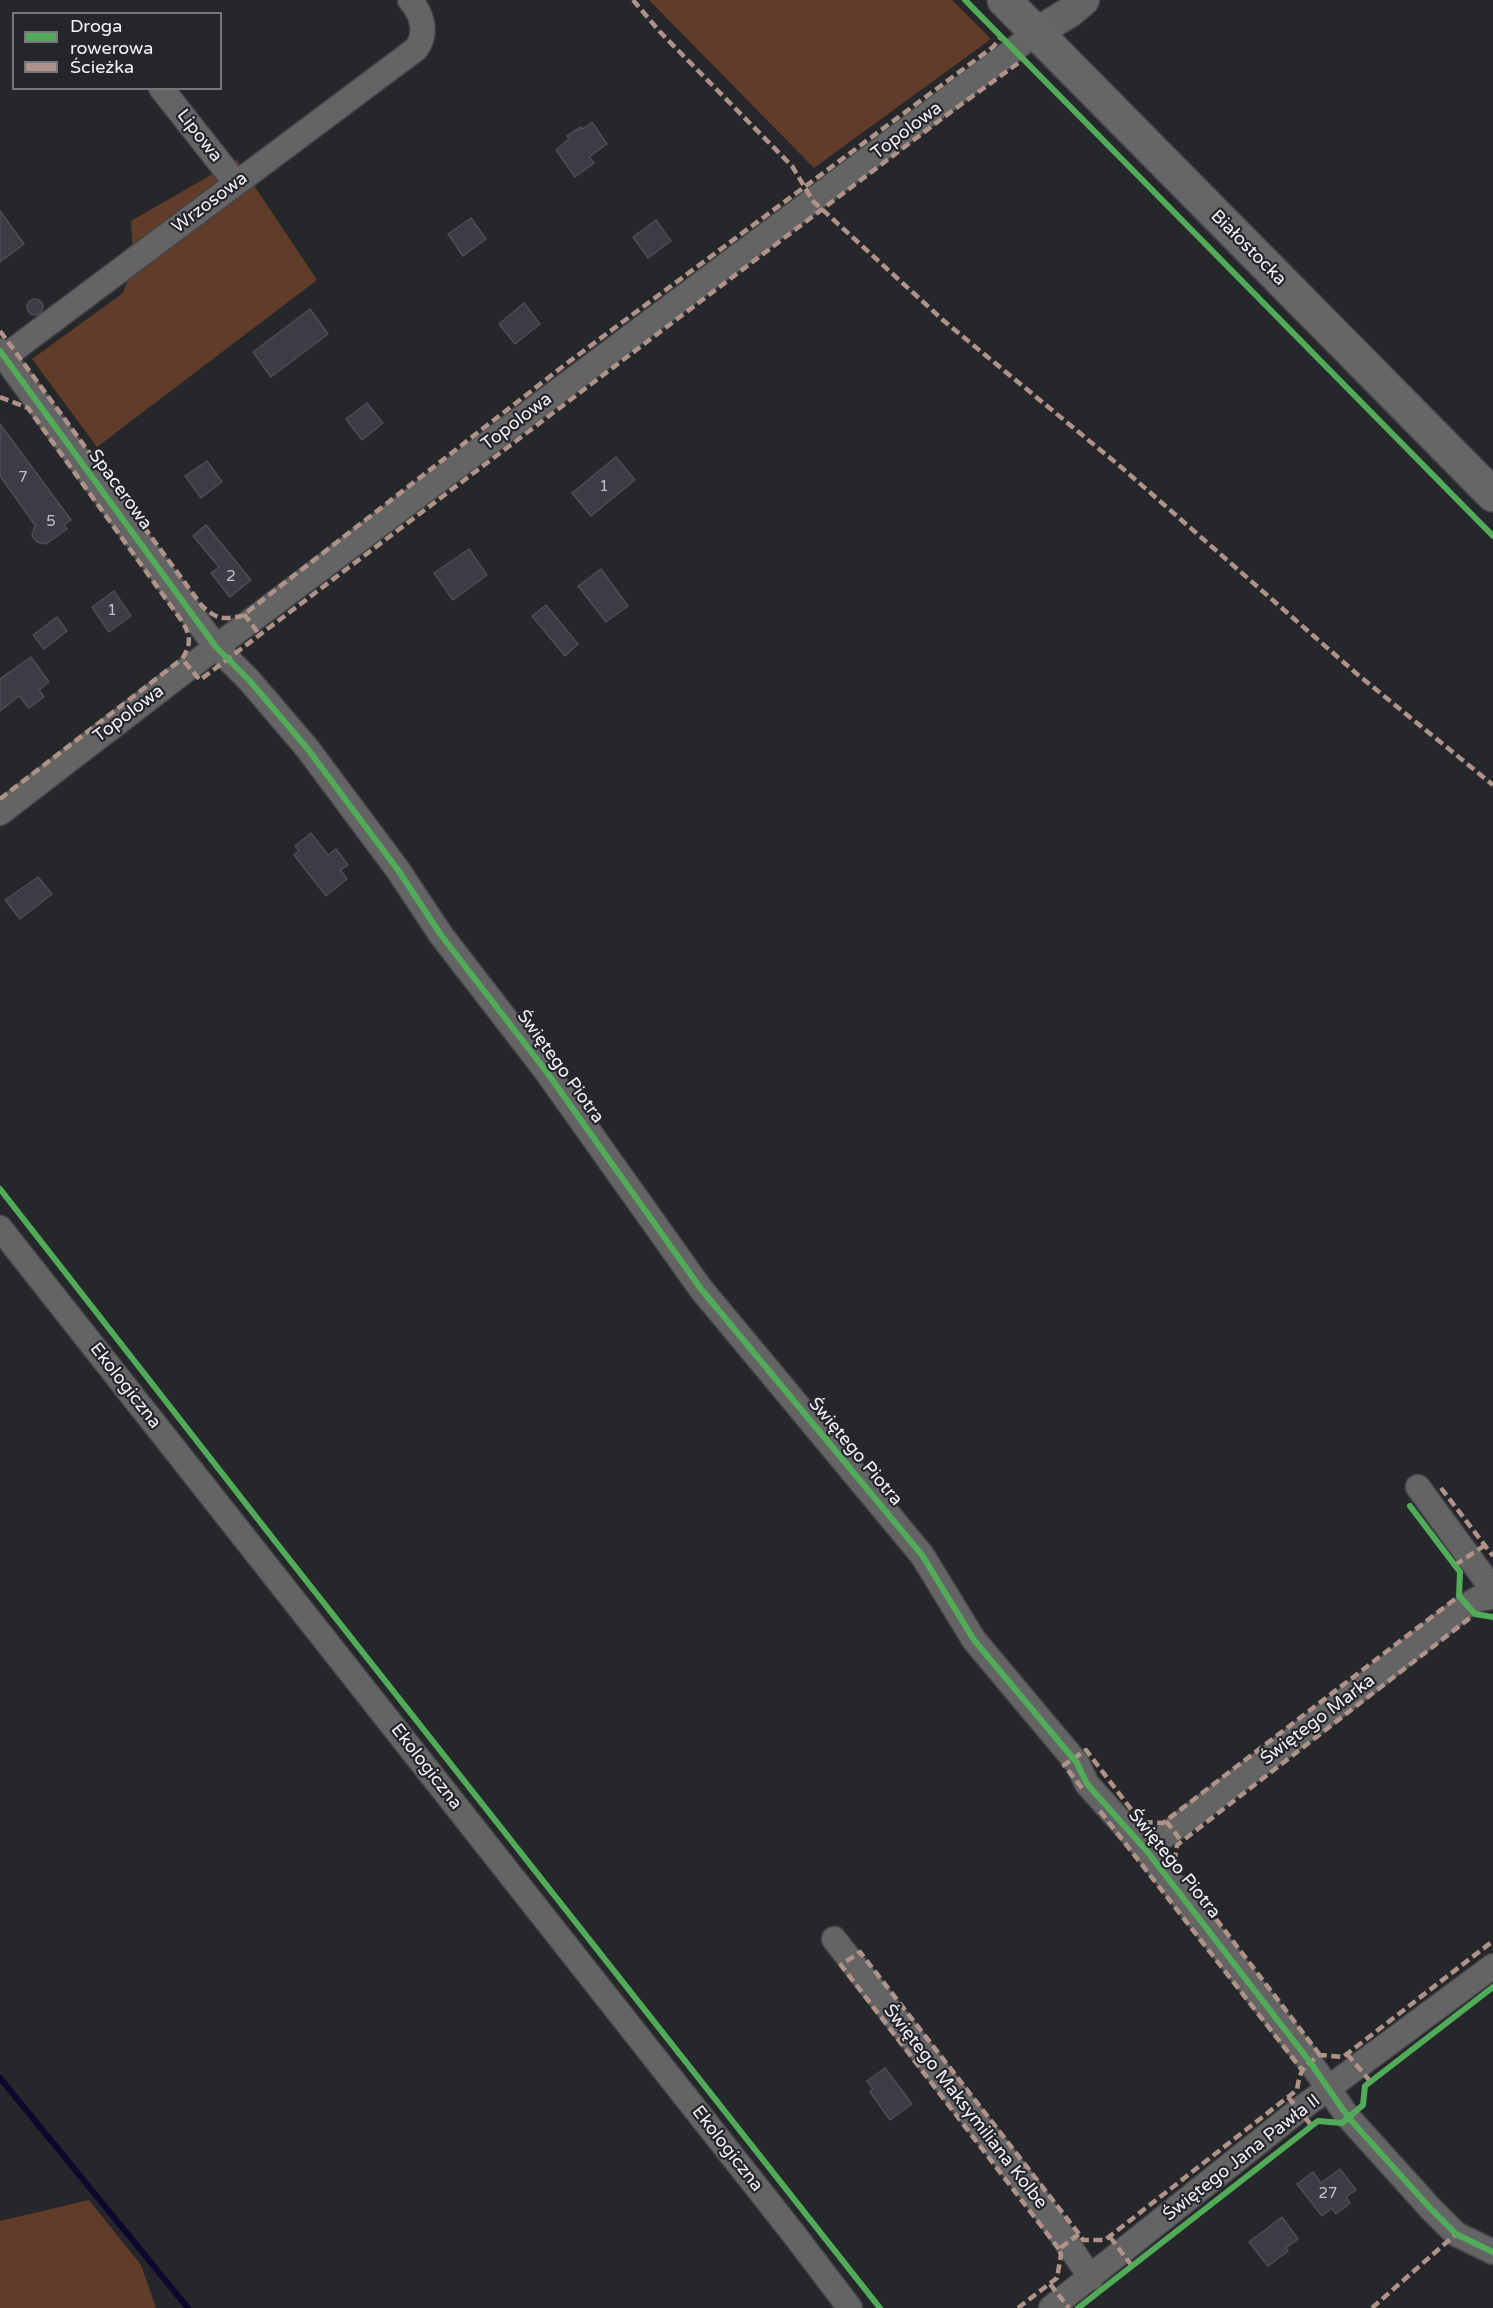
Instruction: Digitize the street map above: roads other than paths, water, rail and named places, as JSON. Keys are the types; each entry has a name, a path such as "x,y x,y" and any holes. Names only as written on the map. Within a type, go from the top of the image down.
{"main road":[{"name":"Białostocka","path":"1004,0 1493,495"}],"street":[{"name":"Wrzosowa","path":"5,366 236,183 416,49 421,42 423,27 418,12 410,0"},
{"path":"1036,33 1070,12 1084,0"},
{"name":"Topolowa","path":"0,813 216,647 1036,33"},
{"name":"Lipowa","path":"163,90 236,183"},
{"name":"Spacerowa","path":"5,366 216,647"},
{"name":"Świętego Piotra","path":"216,647 256,688 307,748 398,870 441,935 546,1071 701,1289 922,1555 974,1640 1077,1763 1087,1784 1146,1850 1330,2089 1348,2117 1456,2234 1493,2252"},
{"name":"Ekologiczna","path":"0,1228 850,2308"},
{"path":"1418,1487 1493,1590"},
{"name":"Świętego Marka","path":"1146,1850 1373,1679 1464,1607 1477,1599 1493,1597"},
{"name":"Świętego Maksymiliana Kolbe","path":"834,1939 1037,2199 1091,2278"},
{"name":"Świętego Jana Pawła II","path":"1051,2308 1299,2110 1493,1966"}],"waterway":[{"path":"0,2078 188,2308"}]}
